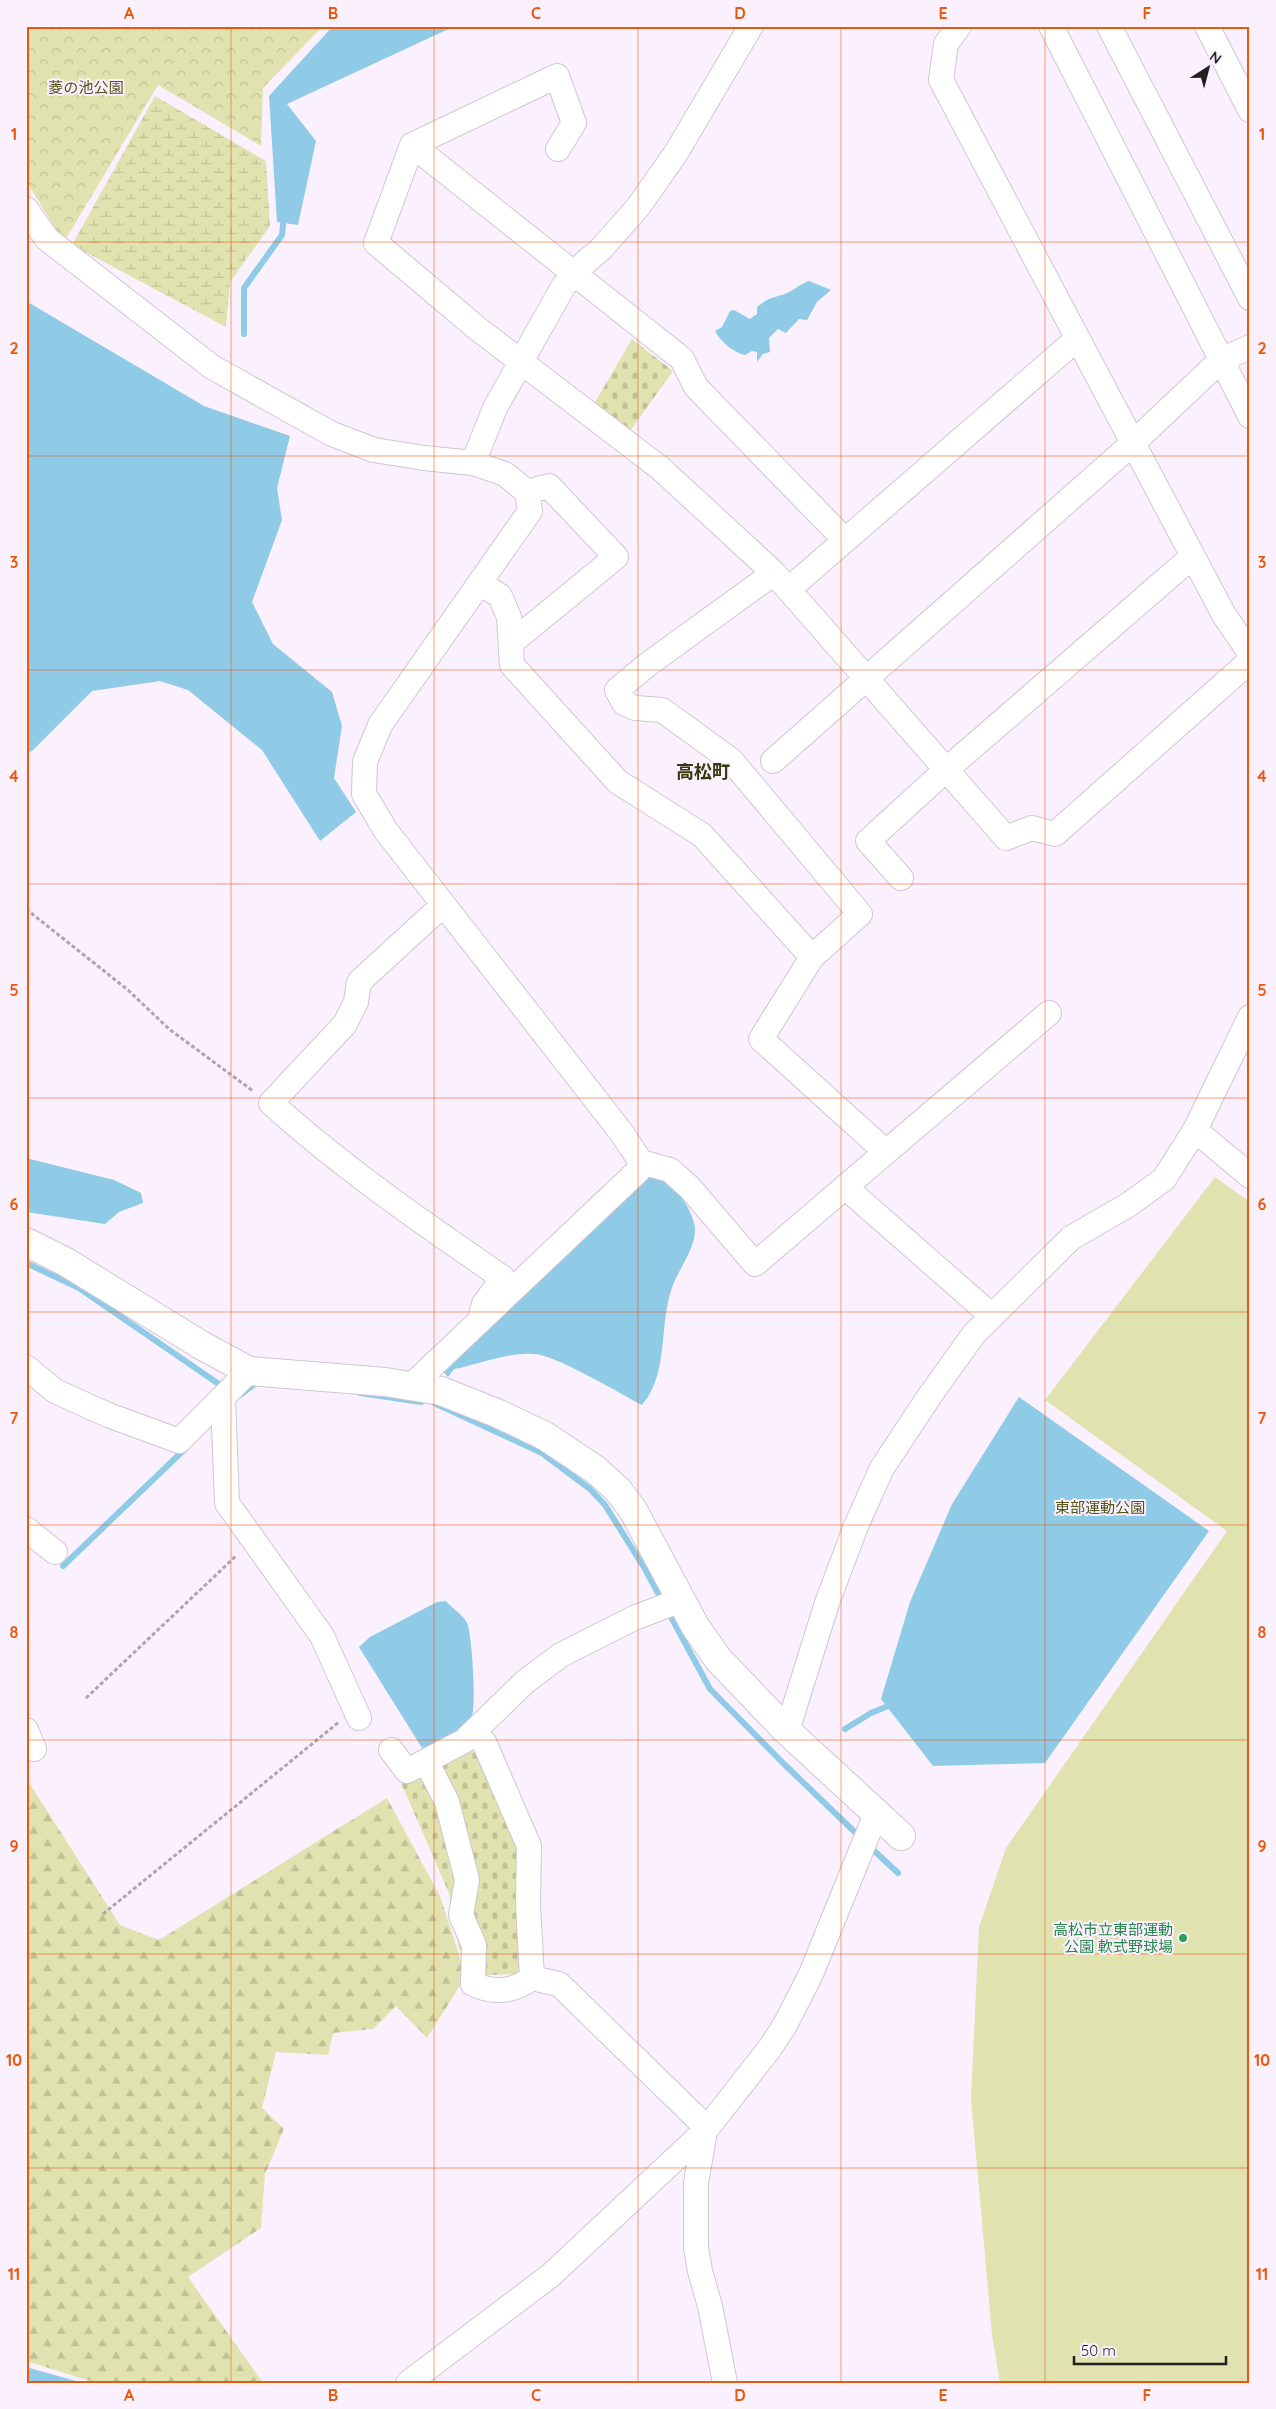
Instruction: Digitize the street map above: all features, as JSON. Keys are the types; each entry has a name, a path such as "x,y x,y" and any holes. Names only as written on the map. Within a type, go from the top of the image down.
{"street":[{"path":"473,463 495,408 520,362 573,274 601,249 638,207 676,153 751,26"},
{"path":"959,26 946,44 941,80 1224,615 1250,653"},
{"path":"1051,26 1250,416"},
{"path":"1109,26 1250,298"},
{"path":"1207,26 1250,110"},
{"path":"558,150 574,123 557,76 412,145 376,243 478,329 660,468 782,581 1006,838 1032,828 1055,834 1250,661"},
{"path":"412,145 573,274 682,358 696,387 845,540"},
{"path":"26,209 47,239 212,367 332,434 374,450 473,463 505,474 527,492 530,512 380,725 365,762 364,794 386,831 621,1132 641,1162 670,1170 690,1188 755,1264 1049,1013"},
{"path":"886,1152 761,1038 812,957 860,914 731,760 662,710 635,708 624,703 616,690 647,665 845,540 1077,339"},
{"path":"773,761 1132,444 1221,360 1250,347"},
{"path":"511,643 616,557 549,486 527,492"},
{"path":"901,878 868,842 947,769 1193,556"},
{"path":"480,583 500,596 509,617 512,665 618,782 702,835 812,957"},
{"path":"443,905 359,982 356,1002 345,1024 270,1103 304,1133 399,1205 503,1278 484,1304 479,1322"},
{"path":"787,1731 827,1602 856,1526 882,1468 930,1394 974,1334 1072,1238 1128,1205 1164,1179 1196,1130 1250,1017"},
{"path":"1196,1130 1250,1176"},
{"path":"411,1386 640,1169 641,1162"},
{"path":"845,1187 992,1316"},
{"path":"26,1242 66,1262 201,1345 250,1371 411,1386 441,1391 499,1414 545,1436 596,1470 618,1490 633,1510 695,1626 718,1659 787,1731 901,1836"},
{"path":"26,1367 55,1391 108,1415 178,1441 250,1371"},
{"path":"223,1398 227,1503 322,1636 357,1714"},
{"path":"26,1529 55,1552"},
{"path":"391,1750 407,1771 464,1741 526,1681 561,1655 634,1618 681,1600"},
{"path":"472,1734 484,1742 529,1846 528,1904 532,1978"},
{"path":"426,1761 447,1802 467,1880 462,1915 474,1945 473,1984 484,1989 502,1991 520,1987 532,1978 559,1984 706,2129"},
{"path":"408,2383 550,2275 706,2129 770,2048 785,2025 811,1974 876,1814"},
{"path":"706,2129 696,2184 696,2248 710,2306 725,2383"}],"path":[{"path":"26,909 128,990 169,1029 226,1073 270,1103"},
{"path":"86,1698 254,1539"},
{"path":"103,1914 357,1714"}],"green space":[{"name":"菱の池公園","path":"26,26 323,26 263,88 261,146 158,85 64,242 26,181"},
{"path":"155,96 266,161 270,226 230,282 226,327 72,245"},
{"path":"632,339 673,371 630,431 594,404"},
{"name":"東部運動公園","path":"1215,1177 1250,1202 1250,2383 1000,2383 992,2334 971,2099 979,1927 1006,1848 1227,1531 1045,1400"},
{"path":"483,1748 523,1843 525,1974 483,1975 459,1949 449,1893 401,1783 439,1764"},
{"path":"28,1781 120,1925 159,1940 387,1798 440,1896 466,1976 427,2038 396,2006 373,2029 333,2033 328,2055 276,2052 262,2108 284,2129 265,2174 261,2228 188,2277 263,2383 97,2383 26,2361 26,1782"}],"water":[{"path":"333,26 455,26 287,104 316,141 298,225 277,222 269,96"},
{"path":"809,281 831,290 817,302 807,320 799,319 786,333 778,329 769,338 770,352 763,354 757,362 757,352 752,351 745,355 736,352 717,335 715,331 722,327 730,311 734,310 750,319 757,314 757,307 765,301 787,293"},
{"path":"26,301 204,406 290,436 277,488 282,520 252,602 273,644 332,692 342,726 334,778 356,812 320,841 262,750 188,690 160,681 92,691 32,751 26,754"},
{"path":"26,1158 114,1180 141,1193 143,1203 119,1212 105,1224 26,1212"},
{"path":"651,1177 662,1178 678,1192 688,1207 694,1222 695,1235 673,1285 669,1300 657,1378 651,1392 642,1405 571,1367 556,1360 534,1354 514,1355 454,1369 448,1377 441,1369 641,1182"},
{"path":"1019,1397 1209,1531 1045,1763 933,1766 881,1699 910,1602 952,1504"},
{"path":"446,1601 465,1620 469,1630 473,1672 473,1713 471,1719 462,1730 443,1741 422,1748 359,1647 370,1637 437,1602"},
{"path":"26,2367 83,2383 26,2383"}],"waterway":[{"path":"244,334 244,288 282,235 284,215"},
{"path":"26,1263 79,1288 226,1389"},
{"path":"240,1395 260,1380"},
{"path":"360,1393 421,1402"},
{"path":"434,1403 542,1453 590,1489 605,1505 645,1569 710,1689 861,1838"},
{"path":"63,1566 187,1447"},
{"path":"845,1729 871,1713 893,1704"},
{"path":"868,1845 898,1873"}],"place":[{"name":"高松市立東部運動 公園 軟式野球場","path":"1183,1938"}],"district":[{"name":"高松町","path":"703,771"}]}
